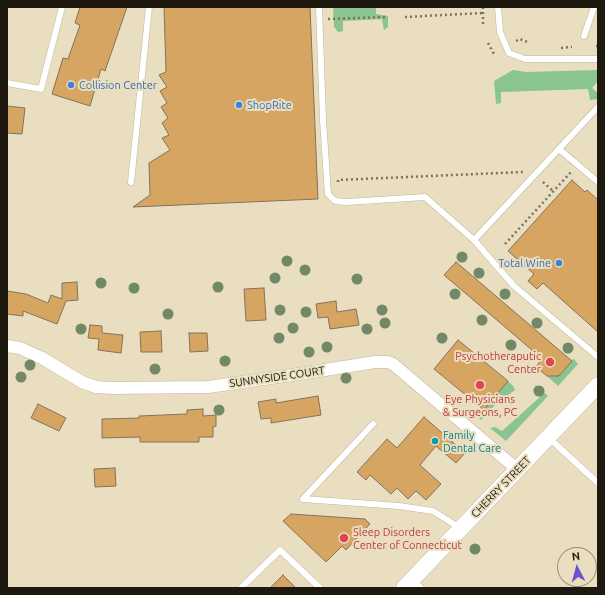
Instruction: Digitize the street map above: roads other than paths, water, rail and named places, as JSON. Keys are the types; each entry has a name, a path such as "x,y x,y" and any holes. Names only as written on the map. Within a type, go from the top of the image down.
{"main road":[{"name":"CHERRY STREET","path":"413,585 461,529 598,385"}],"street":[{"name":"SUNNYSIDE COURT","path":"7,346 20,348 42,358 82,382 96,387 112,388 208,387 306,374 369,362 388,362 518,470"}],"lane":[{"path":"7,84 41,89 62,7"},
{"path":"131,182 149,7"},
{"path":"319,7 328,194 335,201 425,197 474,240 514,286 598,357"},
{"path":"498,7 500,32 509,53 525,59 598,59"},
{"path":"584,36 594,7"},
{"path":"474,240 598,107"},
{"path":"559,149 598,182"},
{"path":"374,424 303,499 399,506 433,512 461,529"},
{"path":"549,438 598,483"},
{"path":"241,588 280,550 320,588"}],"place":[{"name":"Collision Center","path":"71,85"},
{"name":"ShopRite","path":"239,105"},
{"name":"Total Wine","path":"559,263"},
{"name":"Psychotheraputic Center","path":"550,362"},
{"name":"Eye Physicians & Surgeons, PC","path":"480,385"},
{"name":"Family Dental Care","path":"435,441"},
{"name":"Sleep Disorders Center of Connecticut","path":"344,538"}]}
